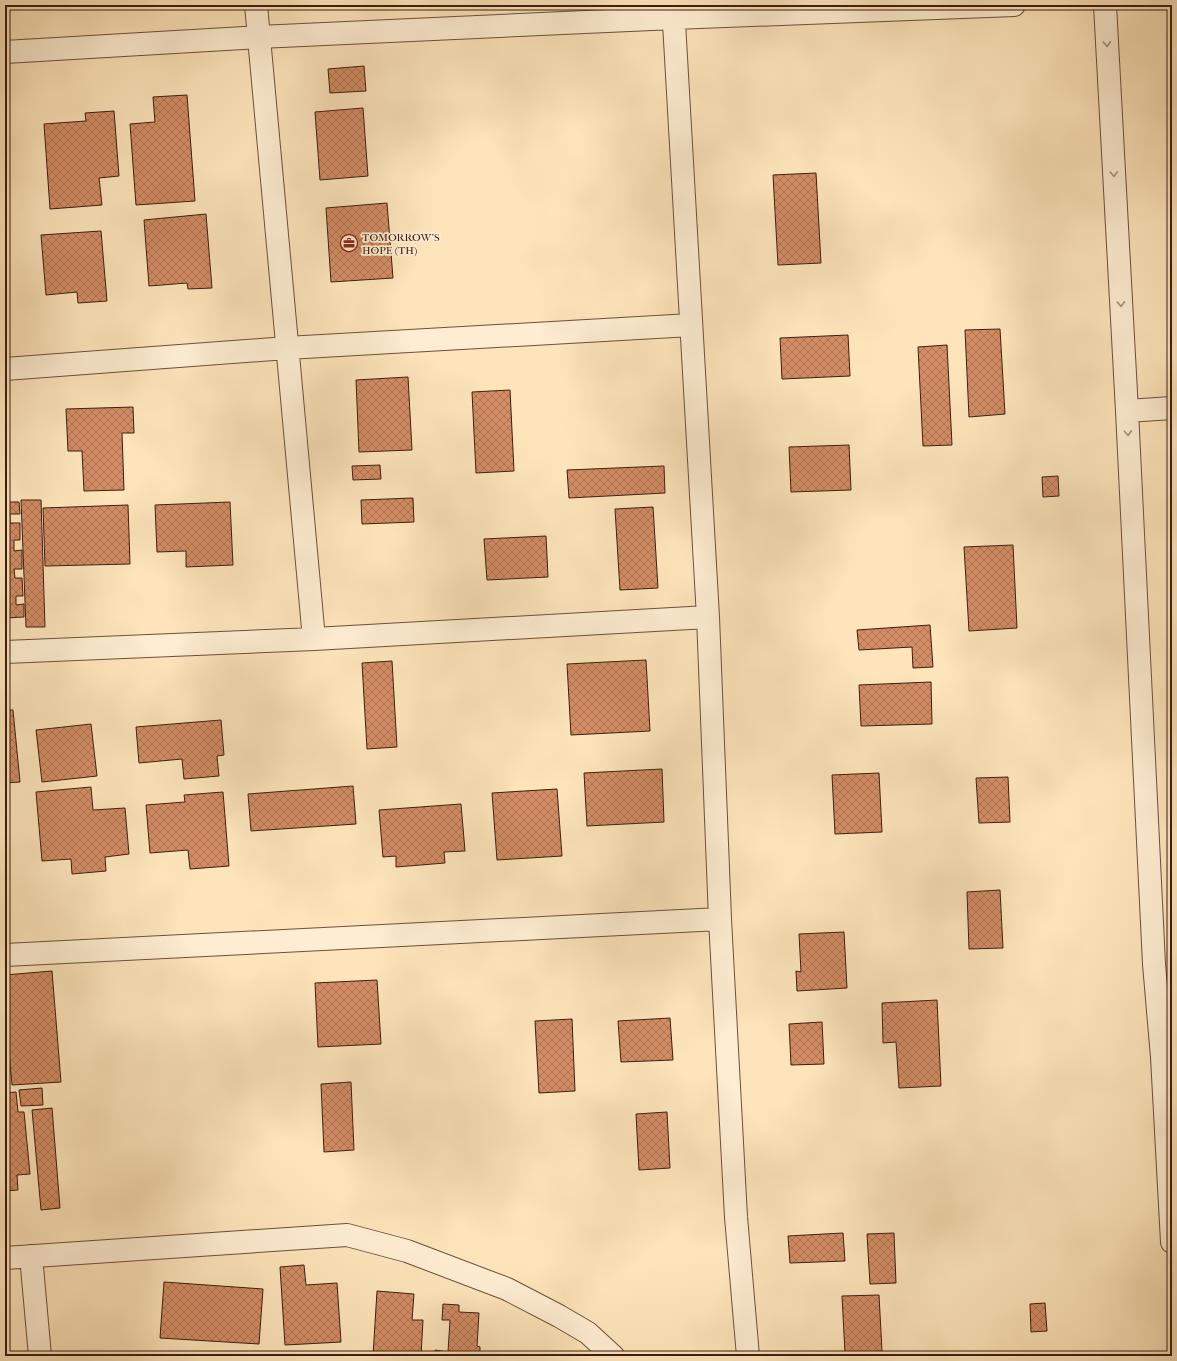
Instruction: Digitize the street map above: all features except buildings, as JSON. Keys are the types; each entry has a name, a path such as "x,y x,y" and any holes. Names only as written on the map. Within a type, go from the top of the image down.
{"street":[{"path":"256,5 314,639"},
{"path":"5,52 674,12 1014,5"},
{"path":"1105,5 1127,411 1154,964 1167,1057 1172,1242"},
{"path":"674,12 708,617 720,919 736,1217 748,1356"},
{"path":"5,369 287,348 691,326"},
{"path":"1127,411 1172,408"},
{"path":"5,652 314,639 708,617"},
{"path":"5,954 720,919"},
{"path":"5,1258 347,1235 407,1251 507,1289 588,1333 613,1356"},
{"path":"31,1256 40,1356"}],"place":[{"name":"TOMORROW'S HOPE (TH)","path":"349,243"}]}
